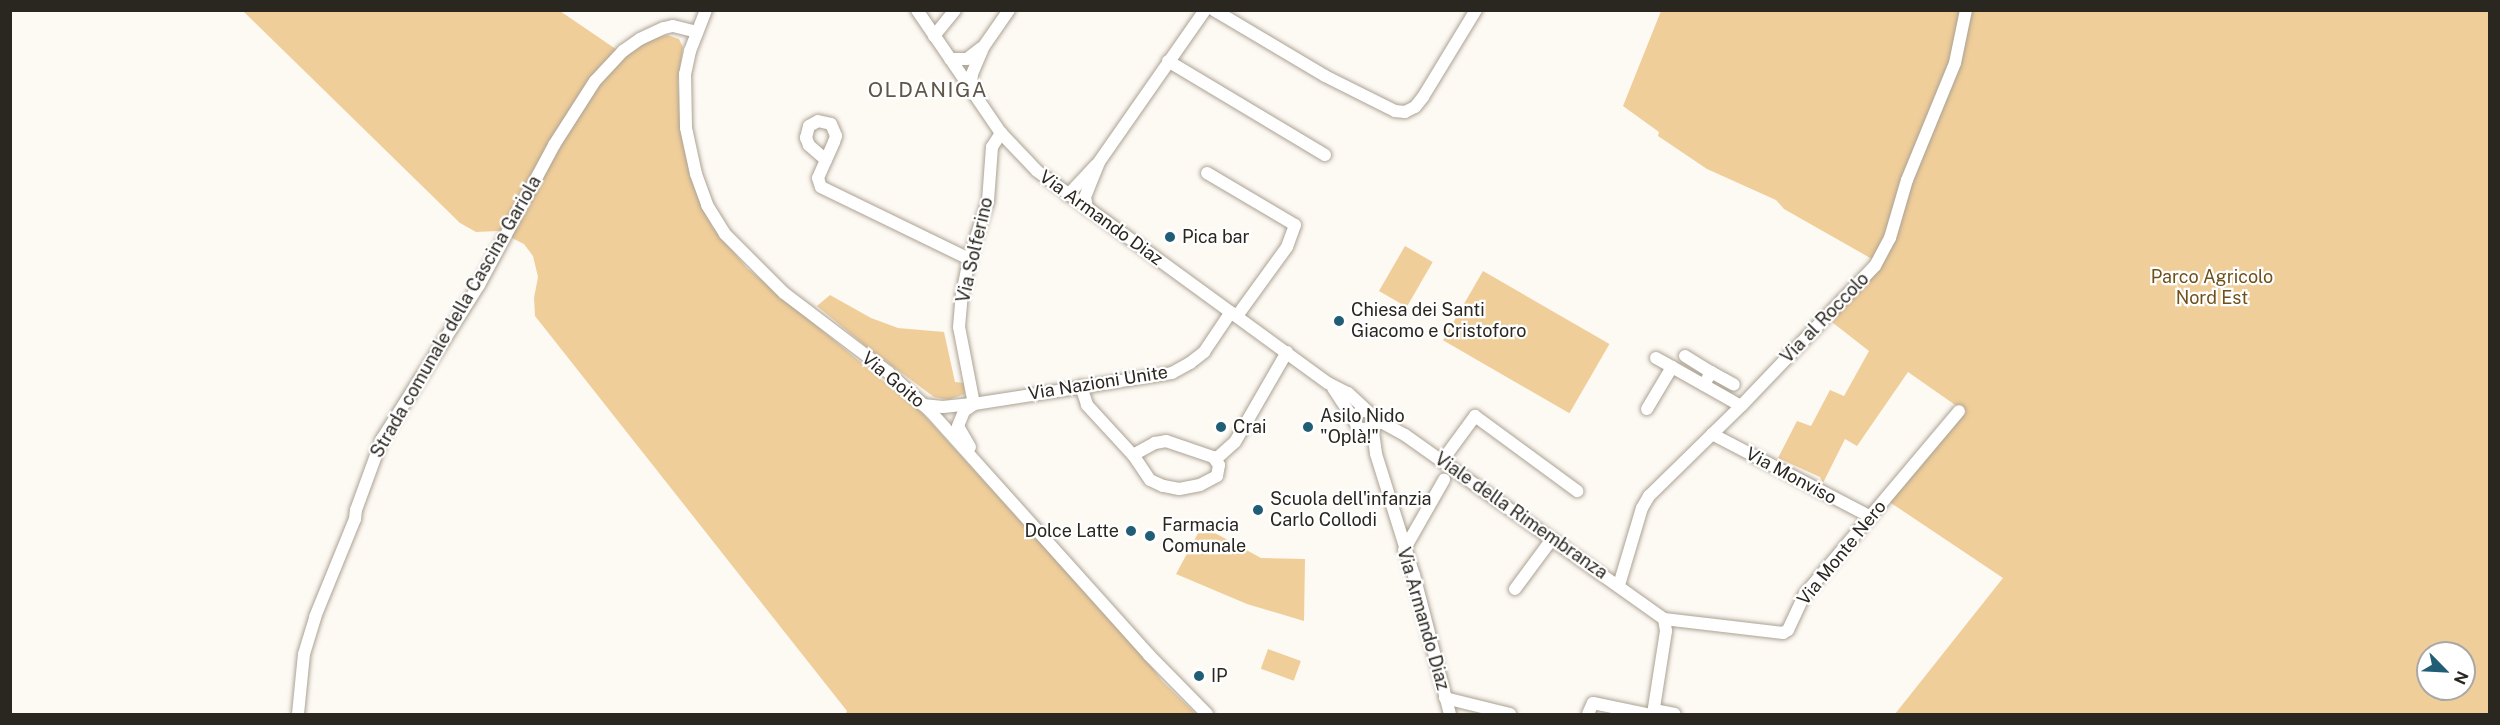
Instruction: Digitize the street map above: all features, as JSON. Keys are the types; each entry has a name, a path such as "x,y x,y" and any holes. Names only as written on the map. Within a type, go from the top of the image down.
{"street":[{"name":"Via Goito","path":"706,10 685,74 686,128 696,174 707,205 719,225 764,276 888,372 923,405 976,460 1149,655 1207,714"},
{"name":"Via Armando Diaz","path":"917,10 1001,133 1037,171 1328,383 1341,397 1376,454"},
{"path":"934,36 956,10"},
{"path":"970,89 972,74 984,46 1009,10"},
{"path":"1068,195 1099,162 1204,10"},
{"path":"1214,10 1325,76 1395,111 1405,112 1415,107 1423,97 1476,10"},
{"name":"Via al Roccolo","path":"1618,585 1642,508 1663,481 1741,406 1880,259 1890,238 1907,180 1955,63 1961,45 1966,10"},
{"name":"Strada comunale della Cascina Gariola","path":"298,714 304,654 312,626 331,573 355,519 356,510 382,439 479,285 554,145 595,81 623,51 655,31 673,26 697,32"},
{"path":"950,58 968,59 984,46"},
{"path":"1168,61 1325,154"},
{"name":"Via Solferino","path":"974,404 959,327 962,295 969,259 988,201 992,147 1001,133"},
{"path":"826,160 818,178 821,187 969,259"},
{"path":"1087,208 1085,196 1099,162"},
{"name":"Via Nazioni Unite","path":"923,405 951,407 1146,378 1182,368 1204,352 1287,247 1295,225 1207,173"},
{"path":"1216,459 1235,442 1287,352"},
{"path":"1685,356 1734,385"},
{"path":"1656,358 1741,406"},
{"path":"1647,409 1672,367"},
{"path":"1704,385 1711,372"},
{"name":"Via Armando Diaz","path":"1328,383 1348,393 1372,421 1376,454 1404,550 1414,575 1450,714"},
{"path":"1081,386 1087,405 1133,455 1150,480 1163,486 1179,489 1214,478 1219,468 1216,459"},
{"path":"974,404 964,411 958,426 976,460"},
{"name":"Via Monte Nero","path":"1664,619 1783,633 1788,630 1805,594 1959,411"},
{"path":"1442,461 1475,416 1577,491"},
{"path":"1357,425 1367,429 1372,421"},
{"name":"Viale della Rimembranza","path":"1372,421 1388,425 1442,461 1664,619"},
{"name":"Via Monviso","path":"1712,434 1870,517"},
{"path":"1133,455 1155,443 1166,441 1216,459"},
{"path":"1404,550 1444,480"},
{"path":"1515,589 1552,539"},
{"path":"1651,713 1666,631 1664,619"},
{"path":"1445,698 1510,714"},
{"path":"1588,714 1593,703 1651,713 1676,714"}],"green space":[{"path":"243,11 560,11 626,56 647,41 667,35 679,39 683,47 678,82 681,131 695,190 712,226 747,268 923,414 1146,659 1162,681 1196,714 846,714 847,711 535,316 534,298 538,277 533,256 524,244 498,231 476,232 460,223"},
{"name":"Parco Agricolo Nord Est","path":"1661,11 2489,11 2489,714 1895,714 2003,578 1888,501 1958,407 1908,372 1857,446 1845,439 1823,483 1820,477 1778,458 1797,421 1811,426 1830,390 1844,396 1869,351 1828,319 1861,286 1872,259 1784,209 1776,200 1707,169 1658,136 1659,132 1623,106"},
{"path":"1405,246 1433,262 1407,307 1379,291"},
{"path":"1483,271 1609,344 1569,413 1443,340"},
{"path":"830,295 871,318 898,328 944,332 955,382 964,383 965,394 948,400 934,397 868,348 817,306"},
{"path":"1202,526 1261,558 1305,559 1304,621 1247,604 1176,574"},
{"path":"1268,649 1301,661 1294,681 1261,669"}],"place":[{"name":"Pica bar","path":"1170,237"},
{"name":"Chiesa dei Santi Giacomo e Cristoforo","path":"1339,321"},
{"name":"Crai","path":"1221,427"},
{"name":"Asilo Nido \"Oplà!\"","path":"1308,427"},
{"name":"Scuola dell'infanzia Carlo Collodi","path":"1258,510"},
{"name":"Dolce Latte","path":"1131,531"},
{"name":"Farmacia Comunale","path":"1150,536"},
{"name":"IP","path":"1199,676"}],"district":[{"name":"OLDANIGA","path":"928,90"}]}
